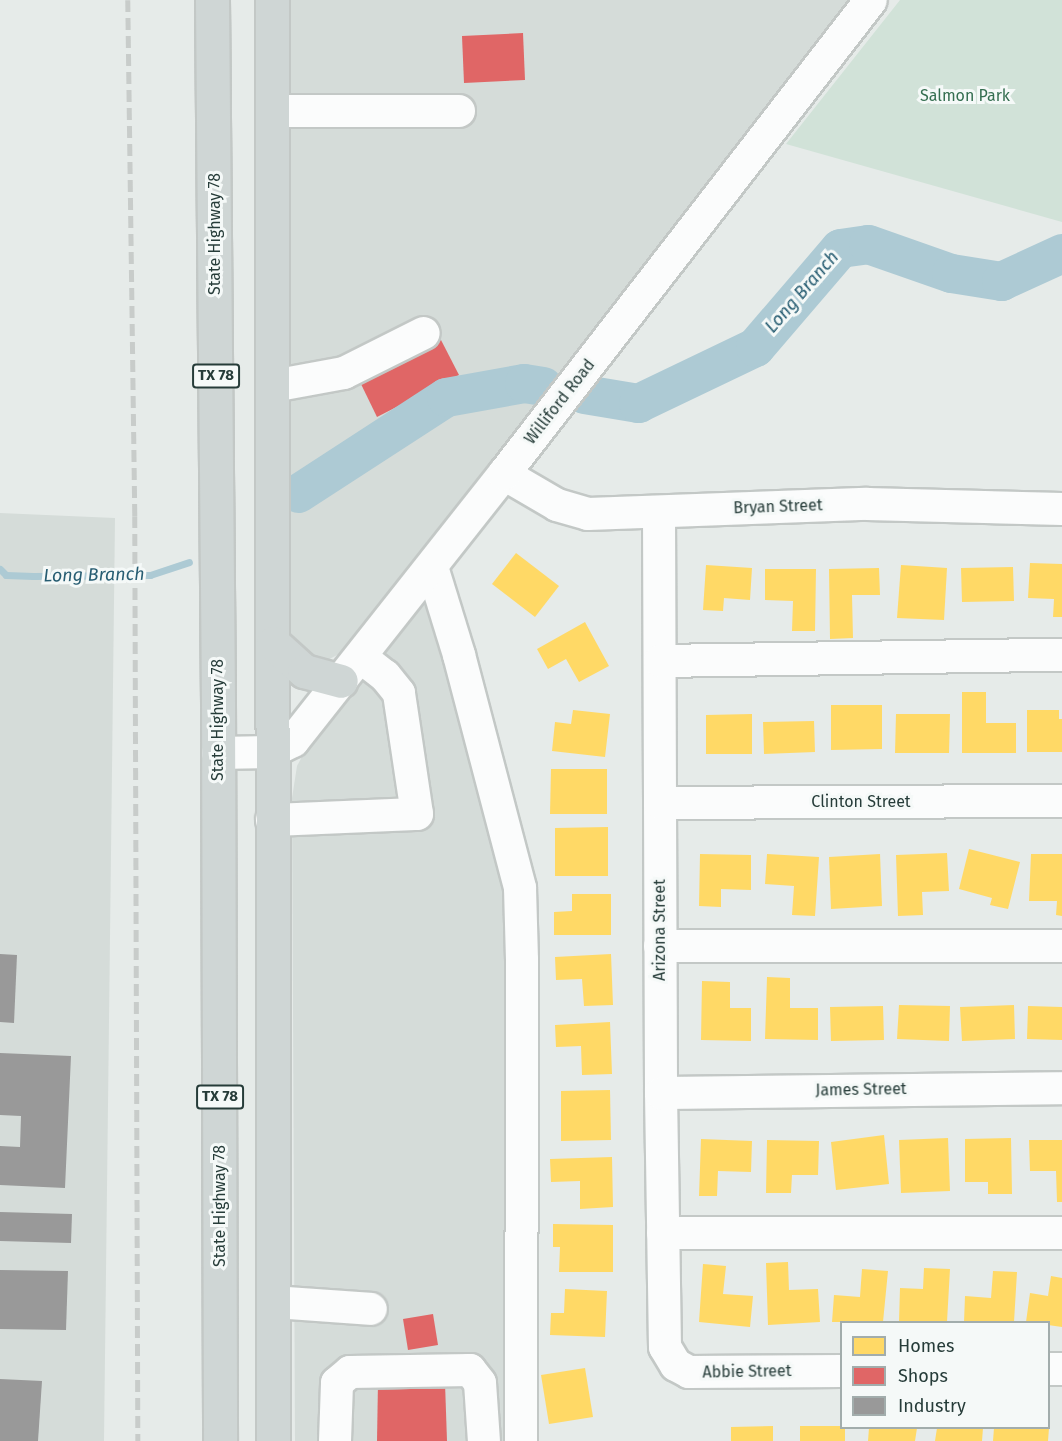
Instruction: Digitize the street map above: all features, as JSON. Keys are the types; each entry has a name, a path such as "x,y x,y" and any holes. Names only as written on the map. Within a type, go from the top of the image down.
{"main road":[{"name":"State Highway 78","path":"212,0 218,753 220,1441"},
{"path":"272,0 273,1441"},
{"path":"273,643 304,670 351,669"}],"street":[{"name":"Williford Road","path":"218,753 271,752 293,741 432,567 871,0"},
{"path":"273,111 459,111"},
{"path":"273,386 344,373 424,333"},
{"name":"Bryan Street","path":"504,474 557,505 588,514 867,504 1062,509"},
{"name":"Arizona Street","path":"659,512 661,1093 665,1347"},
{"path":"432,567 459,655 520,888 522,960 521,1441"},
{"path":"660,661 1062,655"},
{"path":"272,820 417,814 399,693 385,676 351,669"},
{"name":"Clinton Street","path":"660,803 1062,801"},
{"path":"660,946 1062,946"},
{"name":"James Street","path":"661,1093 1062,1088"},
{"path":"663,1233 1062,1233"},
{"path":"274,1302 371,1309"},
{"name":"Abbie Street","path":"665,1347 676,1365 689,1372 840,1371"},
{"path":"334,1441 337,1383 350,1372 470,1370 480,1383 484,1441"}],"shaded area":[{"path":"288,0 849,0 354,646 320,664 291,642"},
{"path":"0,513 115,518 104,1441 0,1441"},
{"path":"436,579 519,905 519,1441 295,1441 292,798 297,766 313,736"}],"green space":[{"name":"Salmon Park","path":"900,0 1062,0 1062,222 786,144"}],"building: Homes":[{"path":"516,553 559,586 535,617 492,584"},
{"path":"1030,563 1062,564 1062,617 1053,617 1054,599 1028,598"},
{"path":"706,565 752,568 750,600 724,598 723,611 703,610"},
{"path":"901,565 947,568 944,620 897,618"},
{"path":"1013,567 1014,601 962,602 961,568"},
{"path":"879,568 880,595 852,595 853,638 830,639 829,569"},
{"path":"765,569 816,569 815,631 792,631 793,601 765,600"},
{"path":"585,622 609,666 579,682 566,659 548,669 537,649"},
{"path":"962,692 986,692 986,723 1016,723 1016,753 962,753"},
{"path":"831,705 882,705 882,749 831,750"},
{"path":"573,710 610,714 605,757 552,751 555,722 571,724"},
{"path":"1027,710 1059,710 1059,719 1062,719 1062,752 1027,752"},
{"path":"752,714 752,754 706,754 706,715"},
{"path":"896,714 950,714 949,753 895,753"},
{"path":"814,721 815,752 764,754 763,722"},
{"path":"551,769 607,769 607,814 550,814"},
{"path":"608,827 608,876 555,876 555,828"},
{"path":"969,849 1020,862 1008,909 990,905 992,898 959,889"},
{"path":"947,853 949,891 922,892 923,915 898,916 896,855"},
{"path":"700,854 751,855 751,890 721,889 721,907 699,906"},
{"path":"767,854 819,857 815,916 792,915 794,886 765,884"},
{"path":"880,854 882,906 831,909 829,857"},
{"path":"1031,854 1062,854 1062,916 1056,915 1057,901 1029,901"},
{"path":"572,894 611,894 611,935 554,935 554,912 572,911"},
{"path":"611,954 613,1005 584,1006 582,979 556,980 555,957"},
{"path":"767,977 790,978 790,1008 818,1008 818,1040 765,1039"},
{"path":"702,981 730,982 730,1008 751,1008 751,1041 701,1040"},
{"path":"899,1005 950,1006 949,1041 897,1039"},
{"path":"1014,1005 1015,1039 962,1041 960,1007"},
{"path":"883,1006 884,1040 831,1041 830,1007"},
{"path":"1028,1006 1062,1007 1062,1040 1027,1039"},
{"path":"610,1022 612,1074 582,1075 581,1046 556,1047 555,1025"},
{"path":"610,1090 611,1140 561,1141 561,1091"},
{"path":"884,1135 889,1184 836,1190 831,1142"},
{"path":"948,1138 950,1191 901,1193 899,1140"},
{"path":"1011,1138 1012,1194 988,1194 988,1182 965,1182 965,1139"},
{"path":"701,1139 752,1141 751,1172 718,1171 717,1196 699,1196"},
{"path":"767,1140 819,1141 818,1175 792,1175 791,1193 766,1193"},
{"path":"1029,1140 1062,1140 1062,1202 1057,1202 1056,1171 1030,1171"},
{"path":"612,1157 613,1207 580,1209 580,1181 551,1182 550,1159"},
{"path":"553,1224 613,1225 613,1272 559,1272 560,1247 553,1247"},
{"path":"788,1262 789,1290 818,1289 820,1322 768,1325 766,1263"},
{"path":"703,1264 726,1266 723,1294 753,1296 750,1327 699,1322"},
{"path":"924,1268 950,1269 947,1321 899,1321 900,1288 923,1289"},
{"path":"862,1269 888,1271 883,1321 832,1322 834,1295 860,1297"},
{"path":"993,1271 1017,1272 1014,1321 964,1321 965,1296 991,1298"},
{"path":"1051,1276 1062,1278 1062,1327 1050,1325 1050,1321 1026,1321 1030,1293 1048,1296"},
{"path":"565,1289 607,1291 605,1337 550,1335 551,1313 564,1313"},
{"path":"585,1368 593,1417 549,1424 541,1375"},
{"path":"773,1426 773,1441 731,1441 731,1427"},
{"path":"800,1426 840,1426 840,1429 845,1429 845,1441 800,1441"},
{"path":"869,1429 917,1429 915,1441 868,1441"},
{"path":"937,1429 983,1429 982,1441 935,1441"},
{"path":"994,1429 1049,1429 1048,1441 993,1441"}],"building: Shops":[{"path":"523,33 525,80 464,83 462,36"},
{"path":"441,340 459,375 377,417 360,382"},
{"path":"433,1314 438,1345 408,1350 403,1319"},
{"path":"378,1382 445,1383 447,1441 377,1441"}],"building: Industry":[{"path":"0,954 17,955 14,1023 0,1022"},
{"path":"0,1053 71,1056 65,1188 0,1185 0,1146 20,1147 21,1116 0,1115"},
{"path":"0,1212 72,1214 71,1243 0,1241"},
{"path":"0,1270 68,1271 66,1330 0,1329"},
{"path":"0,1379 42,1381 38,1441 0,1441"}],"waterway":[{"name":"Long Branch","path":"584,394 638,403 755,347 840,248 868,244 951,273 1001,281 1062,253"},
{"name":"Long Branch","path":"298,493 446,397 524,383 543,386"},
{"name":"Long Branch","path":"0,569 6,575 150,575 189,562"}],"railway":[{"path":"128,0 135,516 138,1441"}]}
